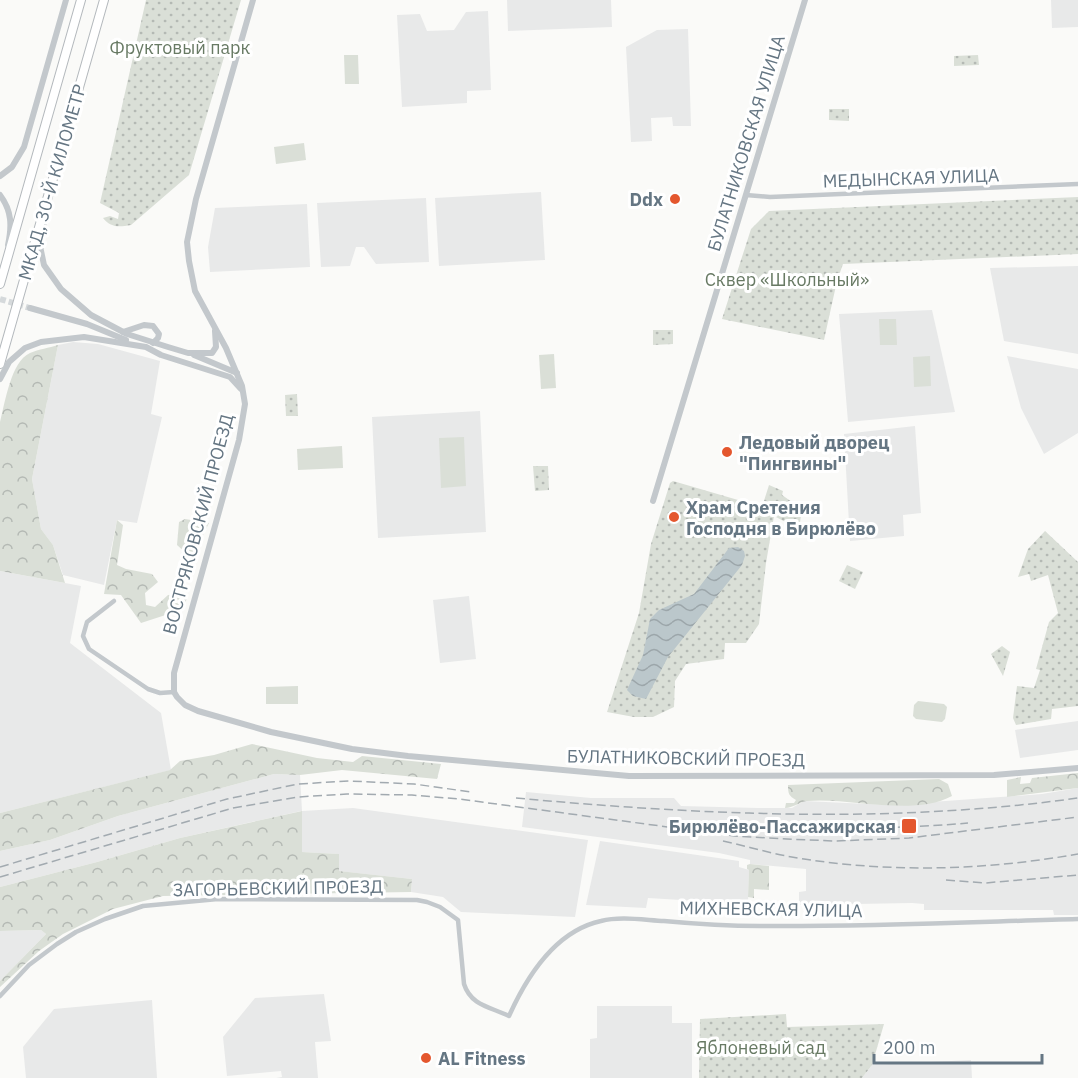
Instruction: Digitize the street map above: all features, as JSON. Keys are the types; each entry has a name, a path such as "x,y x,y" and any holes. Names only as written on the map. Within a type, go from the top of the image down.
{"highway":[{"name":"МКАД, 30-Й КИЛОМЕТР","path":"0,284 81,0"},
{"name":"МКАД, 30-Й КИЛОМЕТР","path":"0,364 104,0"}],"street":[{"path":"0,176 19,157 27,139 66,0"},
{"path":"232,368 195,291 187,242 196,200 253,0"},
{"name":"БУЛАТНИКОВСКАЯ УЛИЦА","path":"653,501 805,0"},
{"name":"МЕДЫНСКАЯ УЛИЦА","path":"746,195 770,197 1078,184"},
{"path":"50,188 40,246 44,265 54,281 70,297 91,315 123,332 232,368"},
{"path":"0,195 11,219 0,284"},
{"path":"30,308 96,327 123,332 144,325 153,326 159,334 154,343 146,347"},
{"path":"96,327 135,344"},
{"path":"188,353 212,353 216,347 214,327"},
{"path":"0,379 9,362 25,348 41,342 84,337 135,344 146,347 160,356 212,370 224,372 232,368"},
{"name":"ВОСТРЯКОВСКИЙ ПРОЕЗД","path":"174,692 172,680 243,426 245,404 243,392 237,374 232,368"},
{"path":"212,370 230,377 243,392"},
{"path":"114,601 87,622 83,636 89,649 153,691 174,692"},
{"name":"БУЛАТНИКОВСКИЙ ПРОЕЗД","path":"174,692 181,701 198,711 252,728 323,743 398,755 574,772 629,776 994,775 1078,768"},
{"name":"ЗАГОРЬЕВСКИЙ ПРОЕЗД","path":"0,996 29,965 76,932 143,906 218,899 417,900 440,907 458,920 464,984 471,999 509,1016"},
{"name":"МИХНЕВСКАЯ УЛИЦА","path":"509,1016 525,982 549,952 582,928 601,921 645,920 767,926 1078,919"}],"shaded area":[{"path":"507,0 611,0 612,27 508,31"},
{"path":"1051,0 1078,0 1078,27 1052,28"},
{"path":"488,11 491,90 467,91 467,103 402,107 397,15 420,14 427,31 454,30 466,12"},
{"path":"688,29 691,126 673,126 672,117 651,118 652,141 631,142 626,47 657,30"},
{"path":"541,192 545,260 439,266 435,198"},
{"path":"426,198 429,262 376,264 364,247 356,247 350,266 321,267 317,203"},
{"path":"307,204 310,267 210,272 208,247 215,208"},
{"path":"1078,266 1078,354 1004,341 990,268"},
{"path":"932,310 955,412 848,422 839,314"},
{"path":"73,342 98,344 160,361 151,414 162,417 137,523 117,520 104,585 63,575 53,545 41,529 32,479 58,345"},
{"path":"1007,356 1078,369 1078,433 1044,454 1021,408"},
{"path":"480,411 486,532 378,538 372,417"},
{"path":"915,426 921,513 903,515 904,536 850,541 844,434"},
{"path":"0,571 81,586 70,643 161,713 171,770 0,813"},
{"path":"469,596 476,659 440,663 433,600"},
{"path":"1078,721 1078,750 1020,758 1015,730"},
{"path":"274,774 300,775 302,811 353,808 588,840 575,917 461,912 443,897 411,892 412,879 338,871 338,854 302,852 301,811 180,838 0,887 0,851 50,840 118,816"},
{"path":"1078,788 1078,915 1054,915 1053,910 924,910 924,904 912,903 799,905 799,892 806,891 806,869 750,864 750,860 719,853 522,827 526,792 591,798 674,798 681,806 792,808 804,801 890,805 1042,794"},
{"path":"600,841 739,861 739,867 749,870 748,904 648,898 646,908 586,905"},
{"path":"41,930 46,934 0,981 0,931"},
{"path":"324,994 331,1041 315,1042 318,1078 276,1078 282,1077 281,1071 227,1076 223,1037 255,998"},
{"path":"152,1000 157,1078 26,1078 23,1047 54,1009"},
{"path":"597,1006 672,1006 672,1023 692,1023 692,1078 590,1078 590,1039 597,1038"},
{"path":"971,1060 972,1078 862,1078 872,1065"}],"green space":[{"name":"Фруктовый парк","path":"146,0 241,0 189,175 131,225 115,226 103,218 110,216 118,219 119,213 100,203"},
{"path":"344,55 358,55 359,84 345,84"},
{"path":"978,55 979,65 954,66 954,56"},
{"path":"829,109 849,109 849,121 829,120"},
{"path":"304,143 306,160 276,164 274,147"},
{"name":"Сквер «Школьный»","path":"1078,197 1078,254 843,264 824,340 722,319 751,229 769,211"},
{"path":"879,319 896,319 897,345 880,345"},
{"path":"653,330 673,330 673,344 653,345"},
{"path":"58,345 32,479 41,529 53,545 65,583 0,571 0,422 7,394 13,373 23,357"},
{"path":"554,354 556,388 541,389 539,355"},
{"path":"930,356 931,386 914,387 913,357"},
{"path":"297,394 298,416 286,416 285,395"},
{"path":"464,437 466,486 441,488 439,438"},
{"path":"342,446 343,468 298,470 297,449"},
{"path":"533,466 548,466 549,490 535,491"},
{"path":"673,481 762,507 769,485 783,491 782,495 802,509 799,529 774,516 759,624 746,643 725,643 724,659 686,664 675,681 674,707 653,717 634,717 607,712 639,613 651,544 670,483"},
{"path":"185,519 209,523 201,539 195,538 191,545 197,552 194,566 186,564 188,555 177,545 179,522"},
{"path":"117,520 123,525 117,565 152,574 158,582 145,593 146,605 155,607 168,595 188,593 184,609 141,623 121,595 104,594"},
{"path":"1045,531 1078,562 1078,706 1052,709 1051,719 1016,725 1013,718 1017,686 1034,688 1040,670 1036,669 1049,622 1058,613 1048,575 1031,581 1029,574 1018,577 1028,549"},
{"path":"847,565 863,572 855,589 839,581"},
{"path":"1002,646 1010,652 1003,676 991,654"},
{"path":"298,686 298,704 266,704 266,687"},
{"path":"918,701 944,704 947,707 945,719 942,722 916,719 913,716 914,705"},
{"path":"252,744 317,758 353,762 362,756 441,764 437,779 342,770 300,775 274,774 118,816 50,840 0,851 0,813 170,770 180,761 214,755"},
{"path":"1078,773 1078,788 1007,797 1007,780 1021,777 1020,784 1030,783 1032,778"},
{"path":"939,779 948,784 952,796 936,802 900,806 824,800 807,801 785,808 786,803 794,803 796,800 789,794 788,785"},
{"path":"302,811 302,852 339,854 339,871 412,879 411,892 163,896 113,909 63,934 39,951 0,987 0,981 46,934 41,930 0,931 0,887 180,838"},
{"path":"747,865 769,866 769,890 754,889 754,898 748,897 749,870"},
{"name":"Яблоневый сад","path":"786,1014 787,1027 884,1024 872,1065 862,1078 699,1078 700,1019"}],"water":[{"path":"738,547 744,551 742,565 668,657 646,699 633,696 627,690 643,655 650,619 659,610 694,594 729,548"}],"tunnel":[{"path":"0,299 30,308"}],"railway":[{"path":"0,867 227,799 298,784 349,781 414,784 471,792"},
{"path":"0,877 233,808 298,797 347,794 412,795 459,799 735,836 835,841 909,838 1078,817"},
{"path":"516,798 656,809 797,814 938,811 1078,798"},
{"path":"704,824 869,828 968,823"},
{"path":"723,841 804,859 907,868 1010,864 1078,854"},
{"path":"946,880 985,883 1078,875"}],"place":[{"name":"Ddx","path":"675,199"},
{"name":"Ледовый дворец \"Пингвины\"","path":"727,452"},
{"name":"Храм Сретения Господня в Бирюлёво","path":"674,517"},
{"name":"Бирюлёво-Пассажирская","path":"909,826"},
{"name":"AL Fitness","path":"426,1058"}]}
